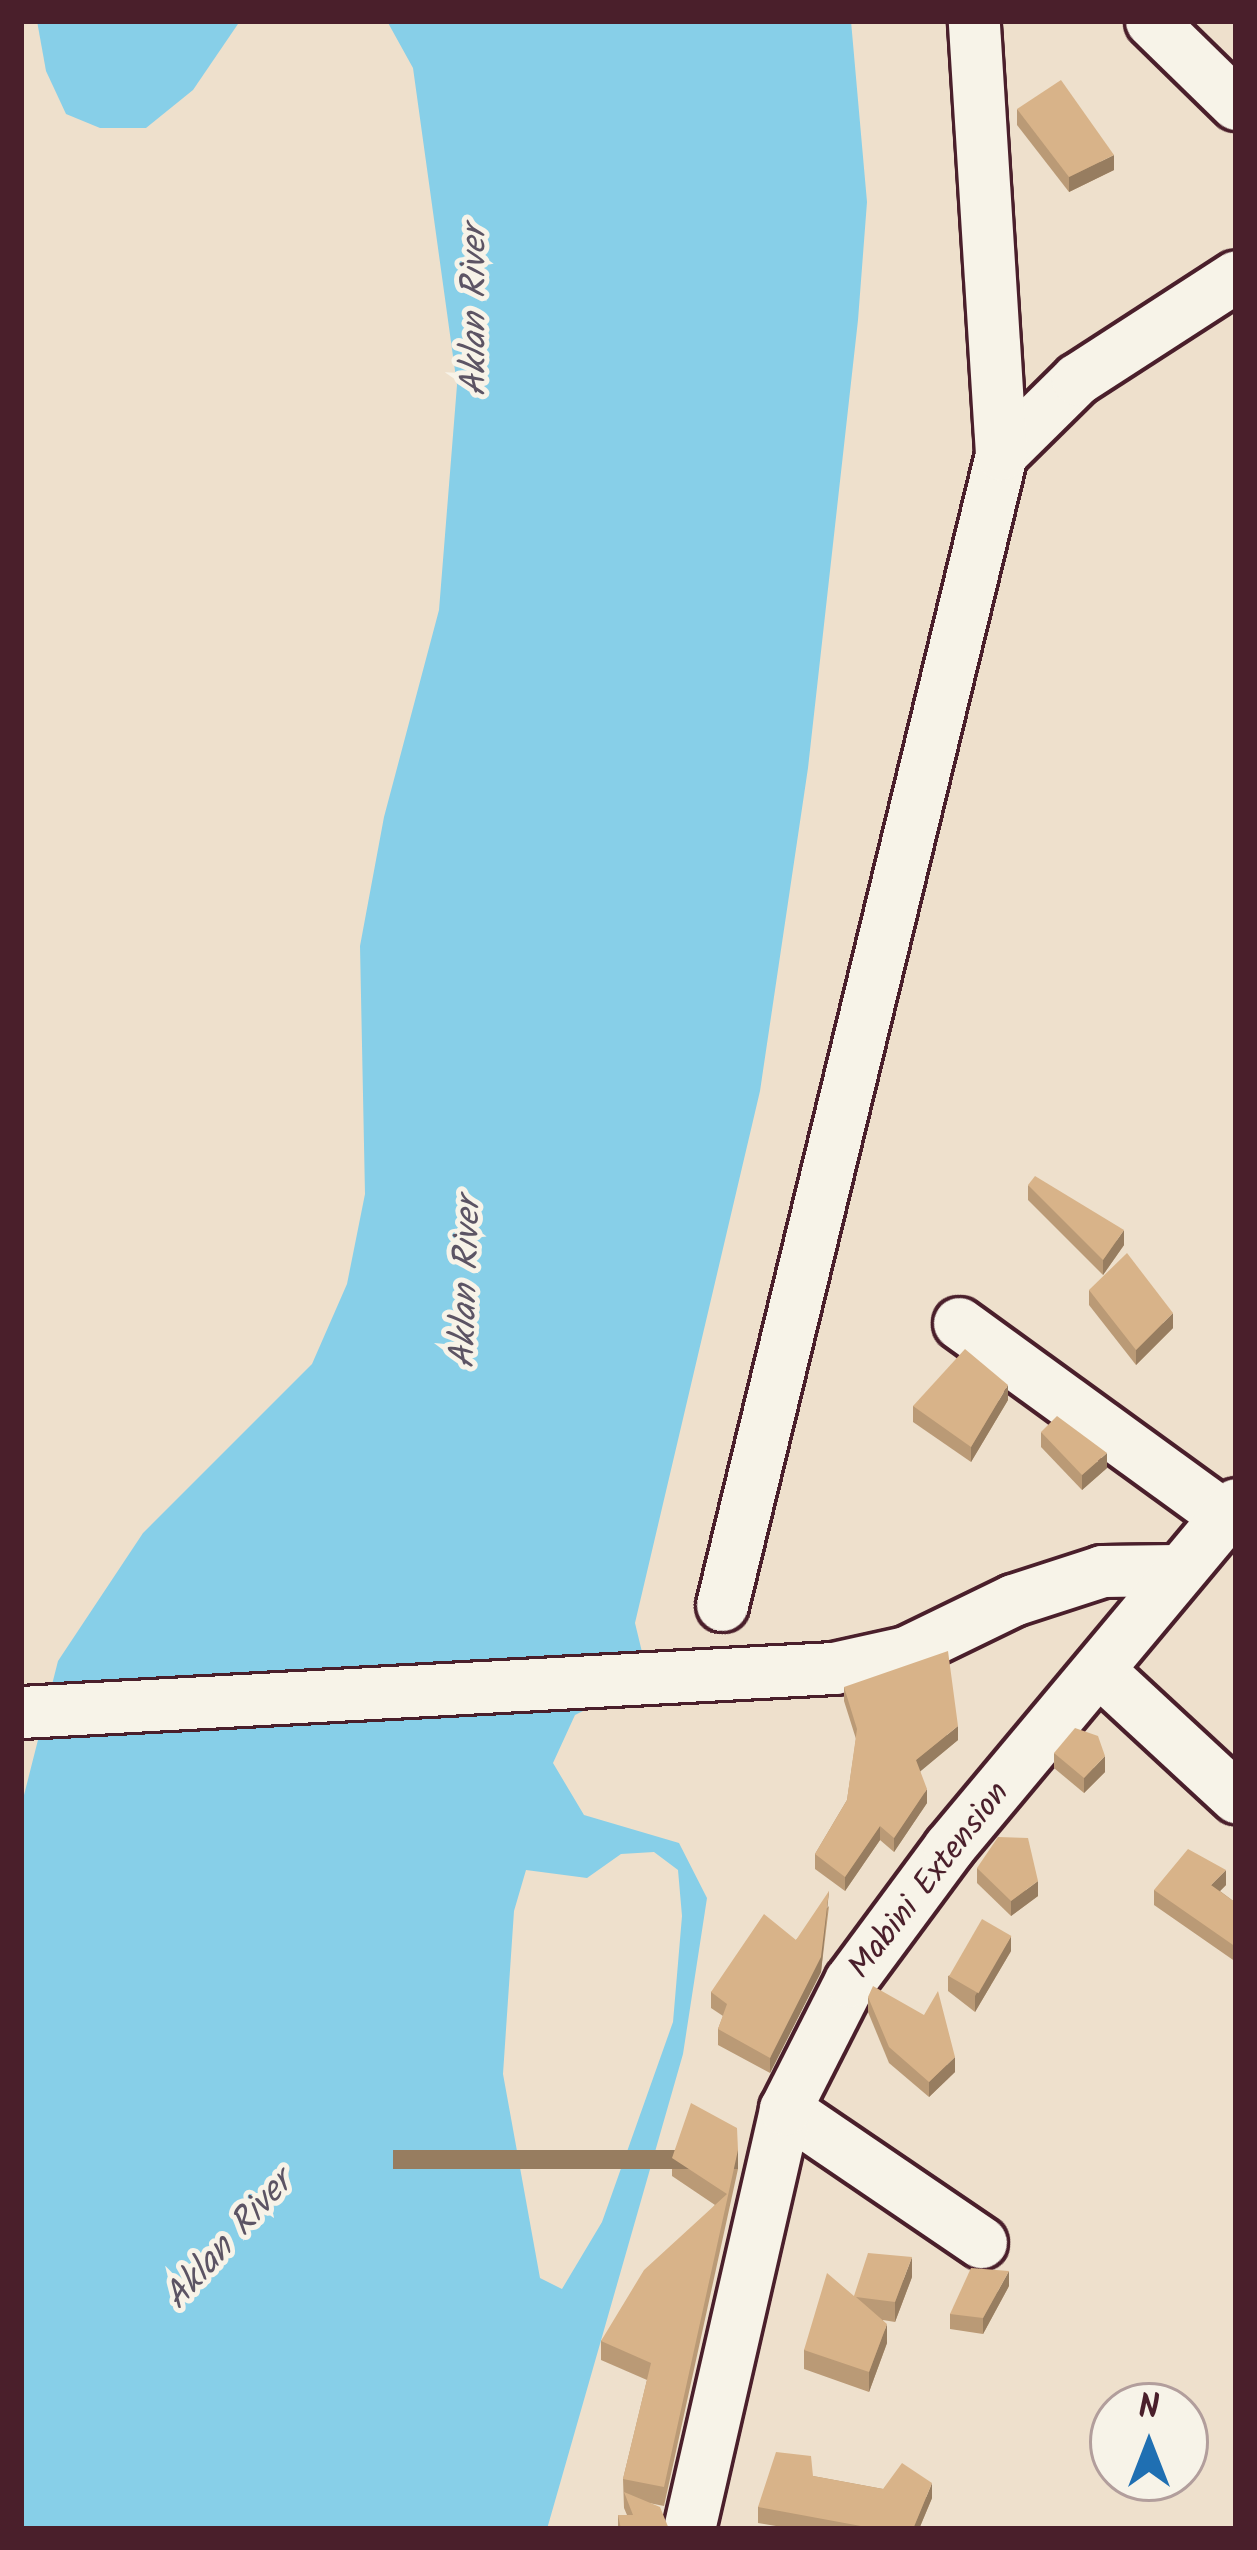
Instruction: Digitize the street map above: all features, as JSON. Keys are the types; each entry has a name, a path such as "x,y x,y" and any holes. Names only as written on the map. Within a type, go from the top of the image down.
{"street":[{"path":"722,1605 1000,454 974,21"},
{"path":"1151,21 1236,104"},
{"path":"1000,454 1077,380 1236,276"},
{"path":"958,1323 1231,1511"},
{"name":"Mabini Extension","path":"689,2529 785,2108 850,1981 949,1847 1102,1673 1177,1570 1231,1511"},
{"path":"21,1712 834,1668 888,1656 1102,1571 1177,1570"},
{"path":"1102,1673 1236,1797"},
{"path":"785,2108 981,2242"}],"water":[{"path":"37,21 240,21 193,90 146,128 100,128 66,114 46,71"},
{"name":"Aklan River","path":"387,21 851,21 867,202 858,320 808,768 760,1091 635,1623 642,1652 625,1690 575,1715 553,1763 584,1815 679,1843 707,1898 683,2054 547,2529 21,2529 21,1807 58,1661 143,1533 312,1364 347,1284 365,1194 360,946 384,817 439,610 457,385 413,68","holes":["654,1852 678,1870 682,1916 673,2022 602,2222 562,2289 540,2278 503,2074 514,1911 526,1870 587,1878 621,1854"]}],"building":[{"path":"1061,80 1114,155 1069,177 1017,109"},
{"path":"1035,1176 1124,1230 1103,1260 1028,1185"},
{"path":"1127,1253 1173,1313 1136,1350 1089,1290"},
{"path":"965,1349 1008,1385 971,1447 913,1406"},
{"path":"1057,1416 1107,1453 1082,1475 1041,1432"},
{"path":"948,1651 958,1726 916,1760 927,1789 894,1838 880,1826 845,1877 815,1854 847,1800 857,1729 844,1687"},
{"path":"1075,1728 1098,1736 1105,1756 1084,1778 1054,1753"},
{"path":"998,1837 1028,1838 1038,1881 1011,1901 977,1868"},
{"path":"1188,1849 1226,1870 1211,1885 1236,1903 1236,1947 1154,1890"},
{"path":"829,1891 821,1957 770,2058 718,2029 727,2004 711,1992 764,1914 796,1940"},
{"path":"982,1919 1011,1936 978,1993 949,1976"},
{"path":"873,1986 924,2015 938,1991 955,2057 929,2082 889,2047 868,1997"},
{"path":"691,2103 737,2128 738,2150 664,2487 623,2479 651,2363 601,2341 644,2270 727,2194 672,2158"},
{"path":"868,2253 912,2257 895,2302 856,2297 887,2324 869,2372 804,2350 827,2273 854,2296"},
{"path":"971,2268 1009,2271 983,2318 950,2314"},
{"path":"776,2452 811,2456 813,2476 883,2489 902,2463 932,2483 913,2529 877,2529 758,2507"},
{"path":"624,2492 660,2507 669,2529 621,2529 618,2515 633,2515"}]}
